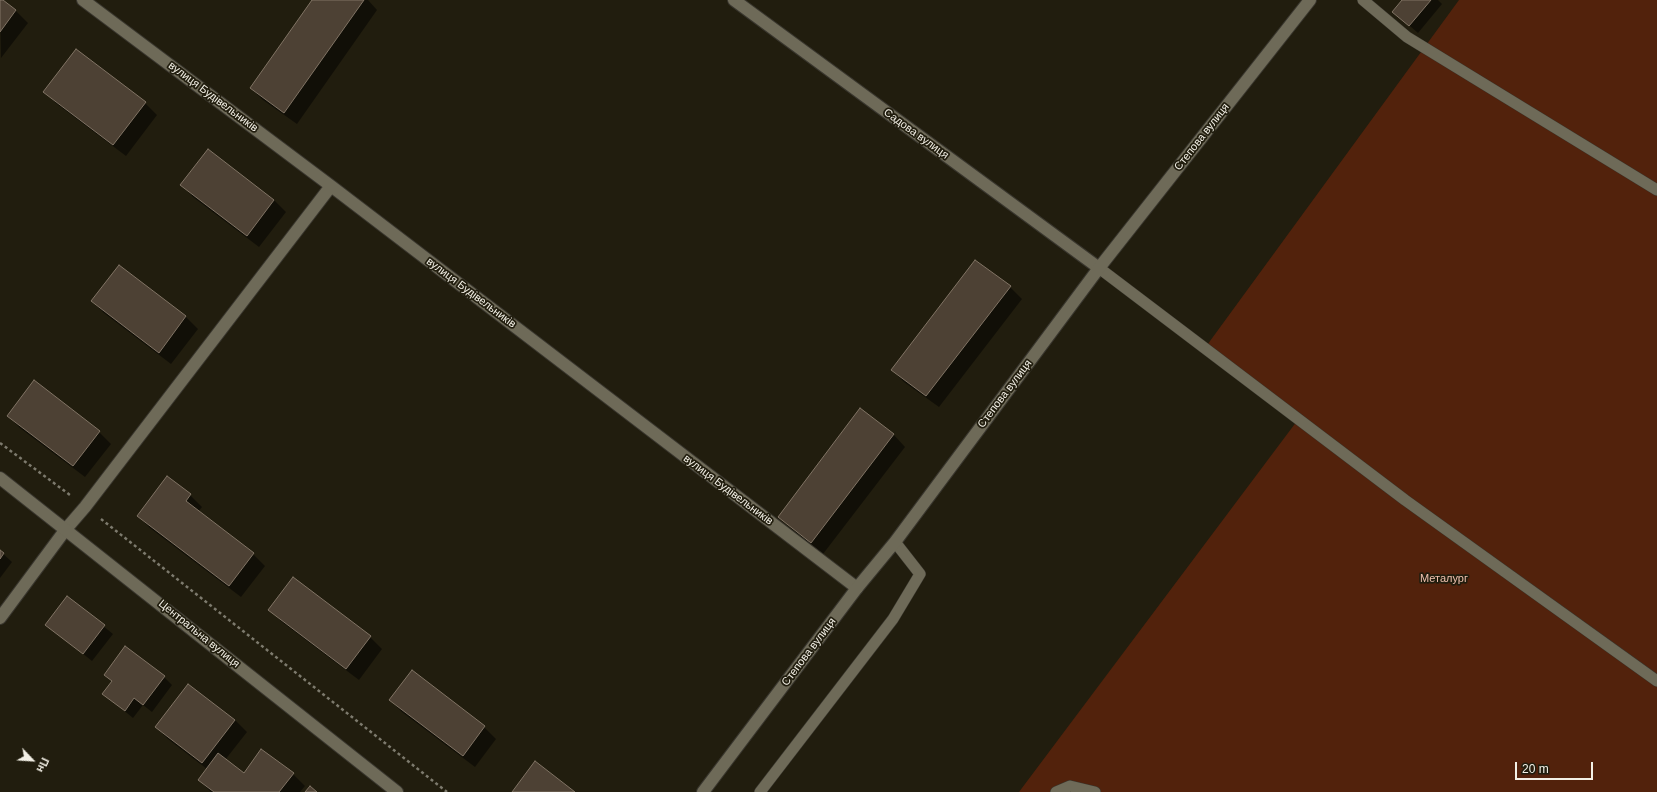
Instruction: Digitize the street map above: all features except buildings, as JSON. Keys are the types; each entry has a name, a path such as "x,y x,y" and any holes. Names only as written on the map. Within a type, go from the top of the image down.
{"street":[{"name":"вулиця Будівельників","path":"83,0 331,186 857,588"},
{"name":"Садова вулиця","path":"734,0 1099,268"},
{"name":"Степова вулиця","path":"703,792 857,588 895,542 1099,268 1310,0"},
{"path":"0,618 66,529 85,507 331,186"},
{"name":"Центральна вулиця","path":"0,478 397,792"}],"lane":[{"path":"1363,0 1407,37 1657,190"},
{"path":"1099,268 1405,500 1657,681"},
{"path":"760,792 893,619 920,574 895,542"},
{"path":"1056,792 1070,786 1095,792"}],"path":[{"path":"0,443 85,507 447,792"}],"green space":[{"name":"Металург","path":"1459,0 1657,0 1657,792 1019,792 1300,417 1202,352"}]}
